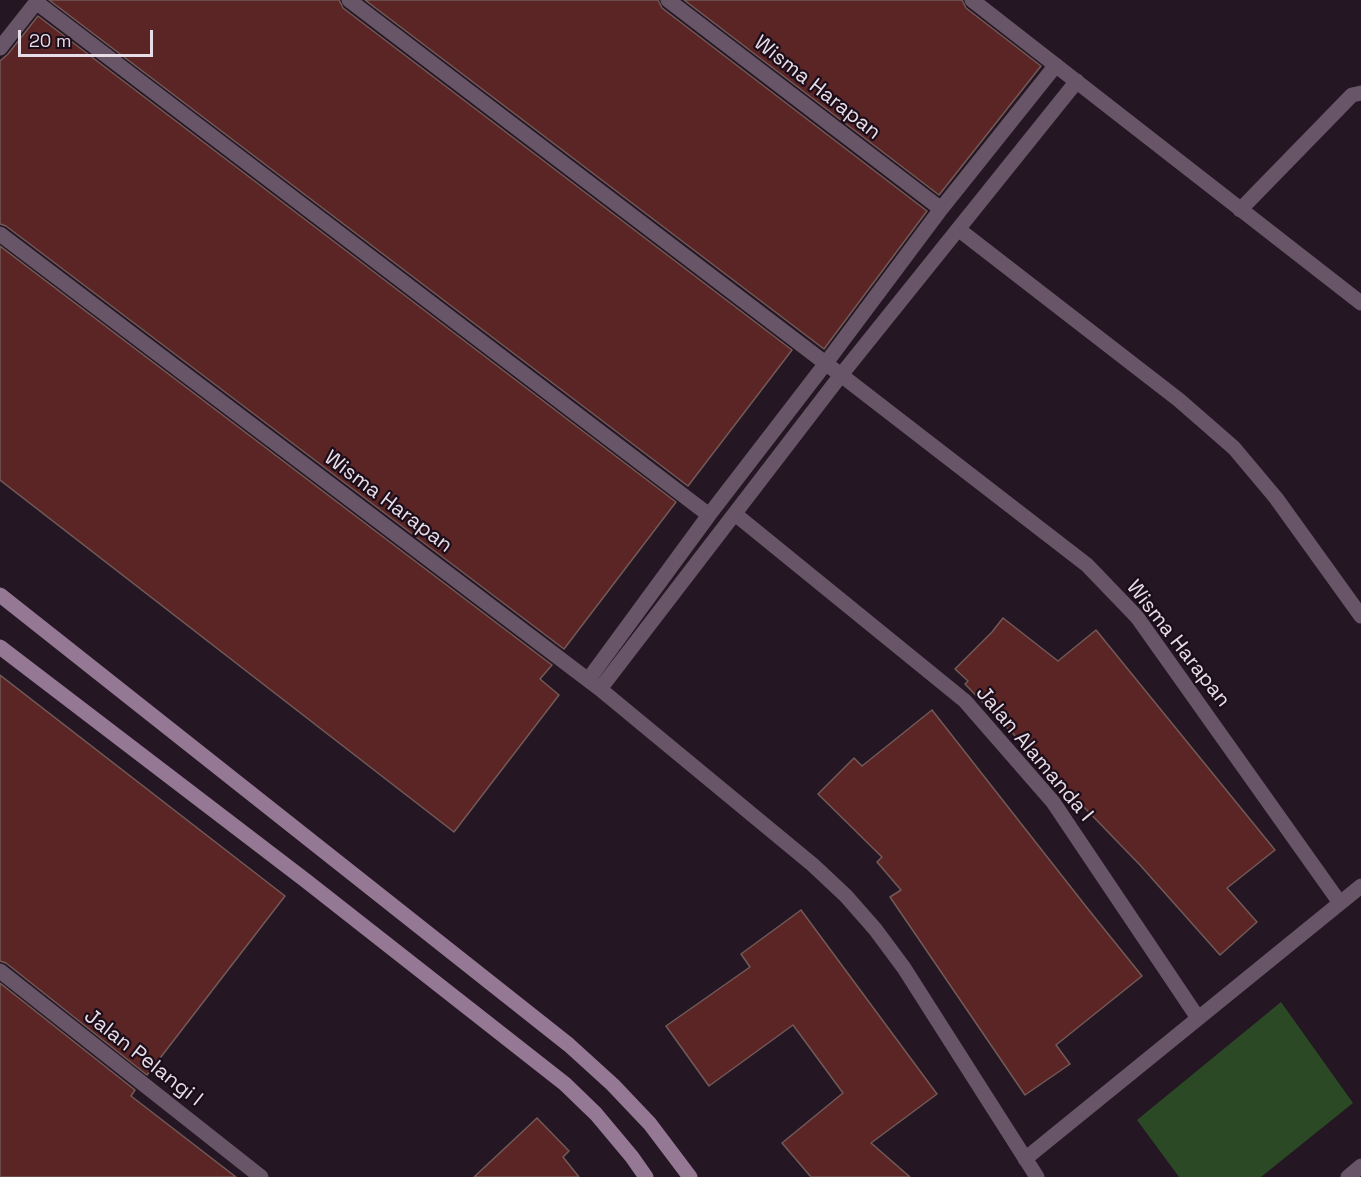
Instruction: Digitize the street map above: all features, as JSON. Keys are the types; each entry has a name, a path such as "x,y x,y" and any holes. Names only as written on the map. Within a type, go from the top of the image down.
{"main road":[{"path":"0,595 569,1045 614,1085 650,1124 690,1177"},
{"path":"0,647 305,880 565,1084 596,1114 646,1177"}],"street":[{"name":"Wisma Harapan","path":"349,0 1087,565 1137,617 1340,903"},
{"name":"Wisma Harapan","path":"668,0 941,209"},
{"path":"972,0 1360,304"},
{"path":"0,48 37,1 709,515"},
{"path":"594,684 709,515 941,209 1056,65"},
{"path":"594,684 735,514 841,375 1077,81"},
{"path":"1240,210 1352,95 1361,93"},
{"path":"958,230 1179,400 1234,448 1275,498 1361,616"},
{"name":"Wisma Harapan","path":"0,234 594,684 813,865 846,896 904,968 1037,1177"},
{"name":"Jalan Alamanda I","path":"735,514 965,701 1053,802 1198,1018"},
{"path":"1025,1159 1361,886"},
{"name":"Jalan Pelangi I","path":"0,970 261,1177"},
{"path":"1348,1177 1361,1167"}],"green space":[{"path":"1281,1002 1353,1103 1261,1177 1179,1177 1137,1120"}],"building":[{"path":"49,0 339,0 343,8 792,350 688,486"},
{"path":"365,0 658,0 662,8 927,211 824,349"},
{"path":"684,0 962,0 966,8 1041,66 939,195"},
{"path":"38,16 676,502 564,649 6,226 0,224 0,61"},
{"path":"0,246 552,665 540,679 559,695 454,832 0,480"},
{"path":"1003,618 1058,661 1096,630 1275,850 1227,888 1257,922 1220,955 1140,865 965,684 968,681 955,669"},
{"path":"0,675 285,896 147,1075 6,963 0,961"},
{"path":"932,710 1142,976 1056,1045 1070,1064 1025,1095 890,897 901,890 877,862 882,857 818,794 854,758 862,766"},
{"path":"801,910 937,1094 871,1143 910,1177 811,1177 782,1143 843,1093 793,1025 709,1086 666,1026 750,967 741,954"},
{"path":"0,983 135,1090 131,1096 236,1177 0,1177"},
{"path":"537,1118 569,1151 563,1157 579,1177 474,1177"}]}
